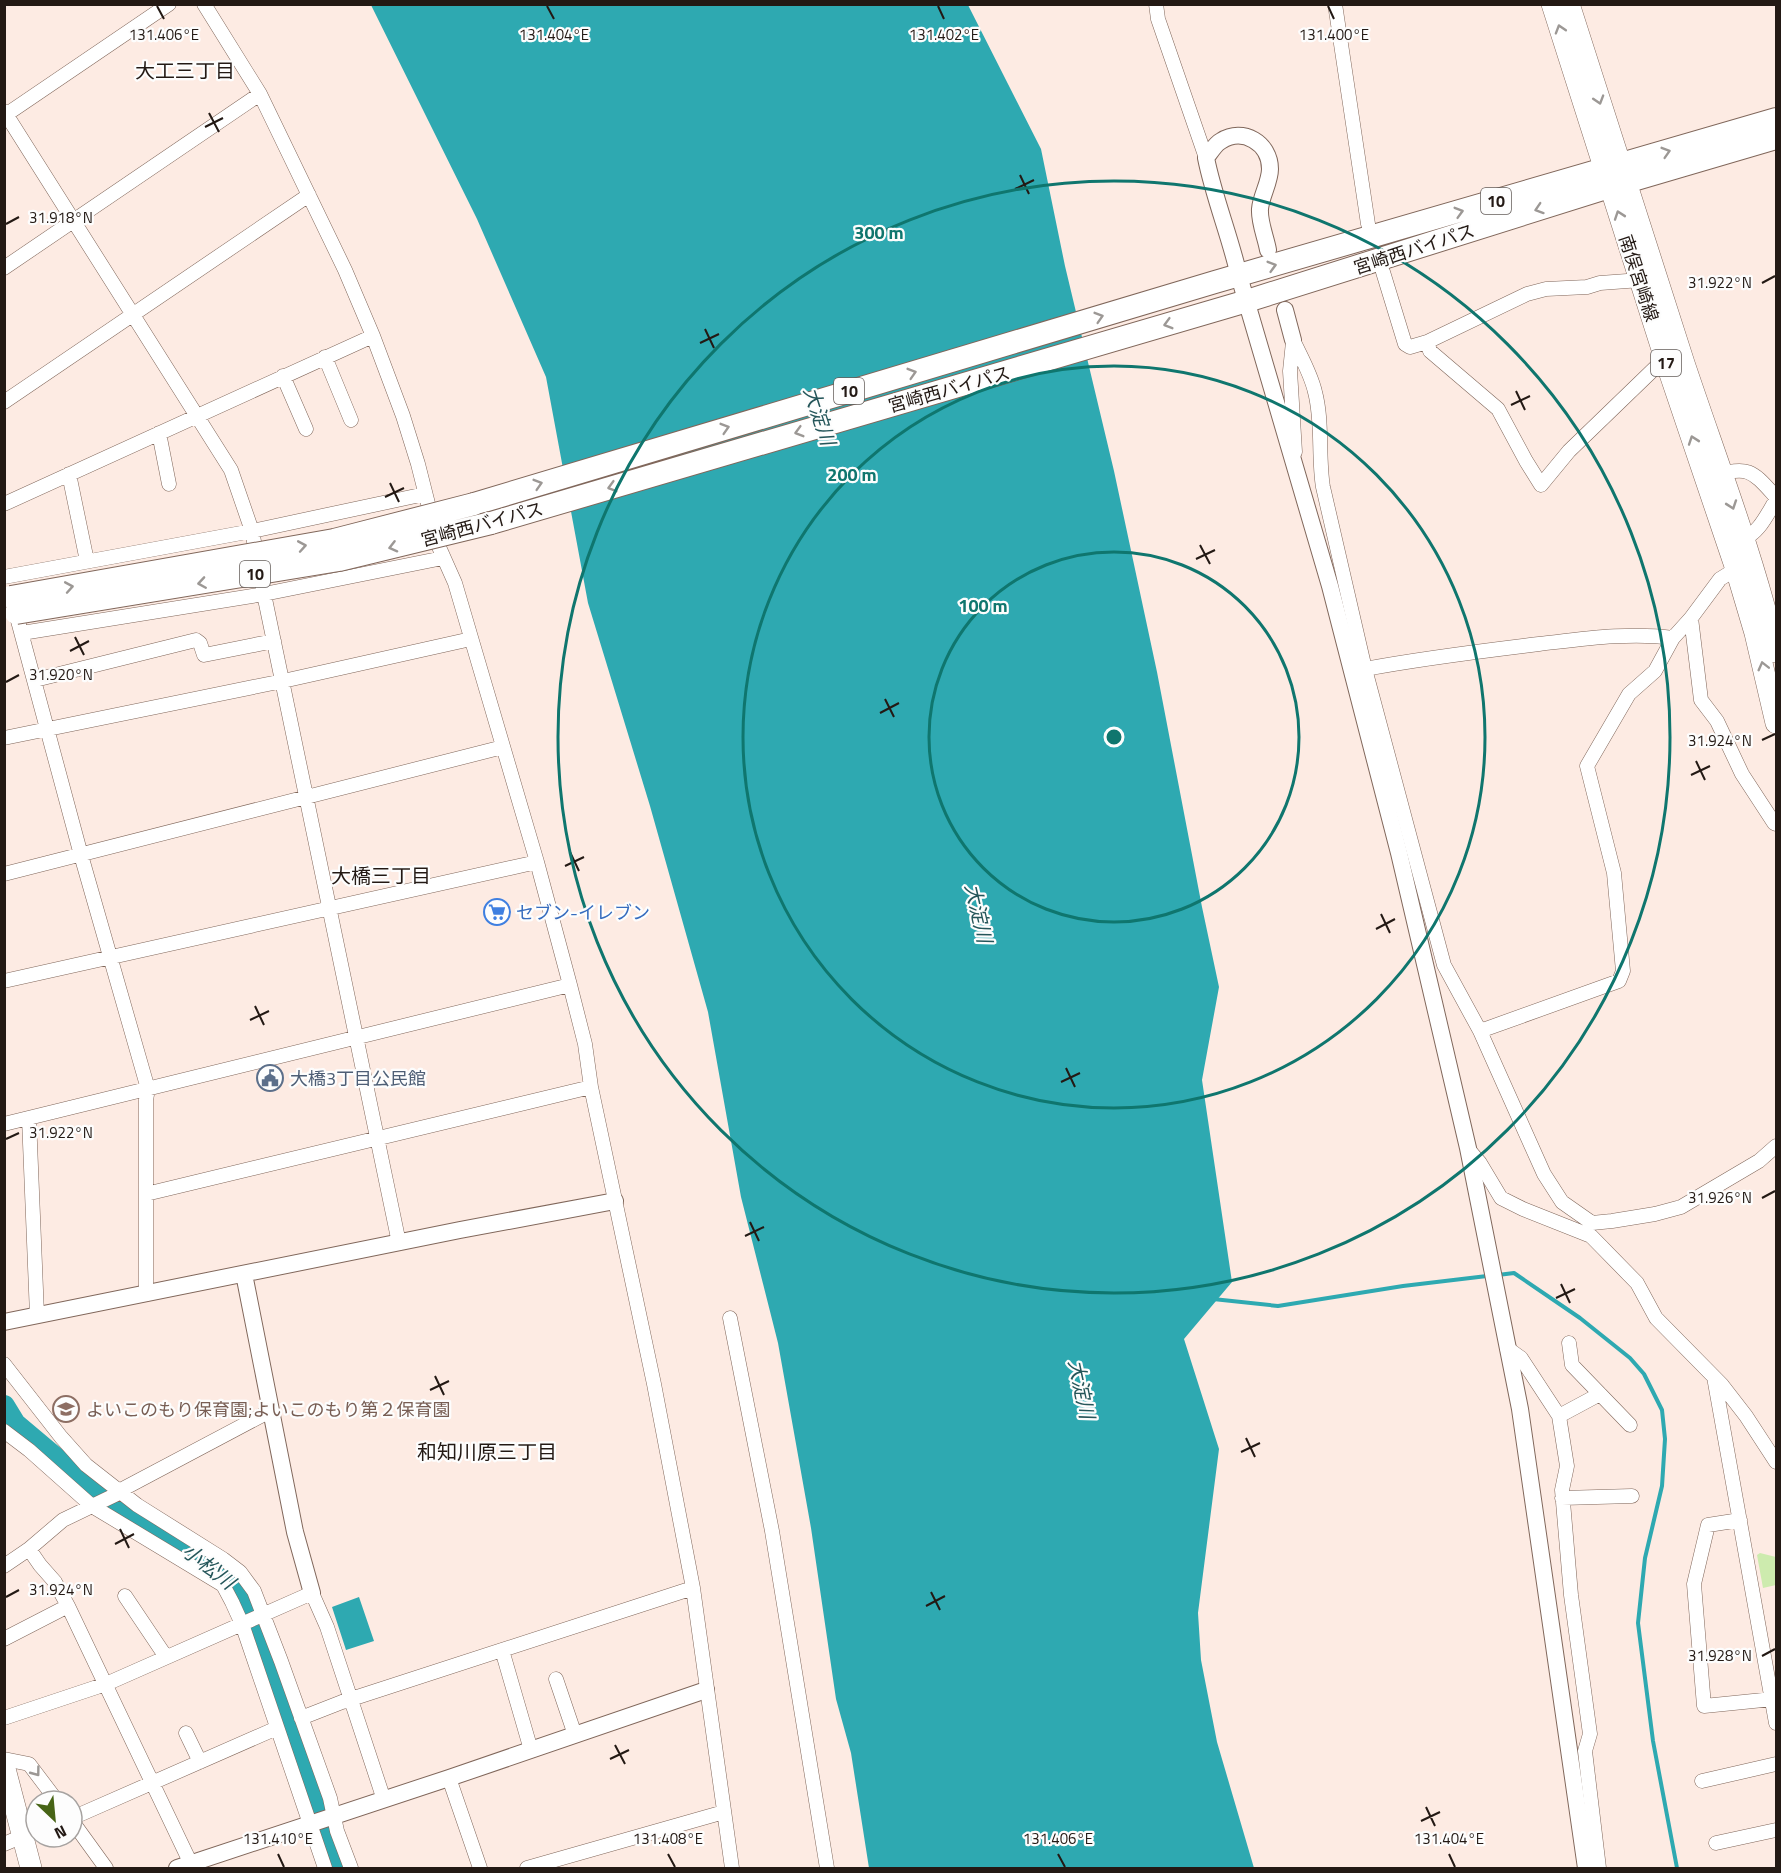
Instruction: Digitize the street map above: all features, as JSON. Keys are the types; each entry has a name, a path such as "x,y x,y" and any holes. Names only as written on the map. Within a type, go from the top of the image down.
{"highway":[{"name":"宮崎西バイパス","path":"10,603 339,560 479,526 1247,302 1776,119"},
{"name":"宮崎西バイパス","path":"10,603 334,540 463,507 1215,282 1615,176 1776,138"}],"main road":[{"name":"南俣宮崎線","path":"1552,4 1615,176 1714,476 1743,539 1770,625 1776,652"},
{"name":"南俣宮崎線","path":"1569,4 1641,280 1676,366"},
{"name":"南俣宮崎線","path":"1714,476 1776,723"},
{"path":"4,1765 14,1840 31,1869"}],"street":[{"path":"169,4 5,114 231,470 252,531 399,1243"},
{"path":"204,4 260,94 345,270 373,336 403,416 443,558 455,583 537,862 585,1044 591,1087 654,1384 693,1588 732,1869"},
{"path":"1156,4 1158,19 1206,158 1330,586 1396,842 1468,1148 1520,1409 1585,1811 1599,1869"},
{"path":"1335,4 1368,224"},
{"path":"4,268 260,94"},
{"path":"1206,158 1219,141 1234,136 1247,136 1258,142 1267,155 1270,170 1260,211 1268,250"},
{"path":"4,402 309,195"},
{"path":"1383,272 1405,344 1410,347 1427,342 1527,294 1546,289 1587,287 1600,283 1641,280"},
{"path":"1286,310 1293,340 1316,393 1323,487 1365,669 1444,965 1480,1031 1544,1174 1562,1202 1592,1229 1637,1283 1656,1318 1714,1377 1746,1416 1776,1462"},
{"path":"4,504 373,336"},
{"path":"1293,340 1290,371 1297,474"},
{"path":"1427,342 1430,351 1498,409 1541,485 1569,452 1656,367 1676,366"},
{"path":"325,357 351,420"},
{"path":"283,376 306,429"},
{"path":"159,433 169,484"},
{"path":"1714,476 1737,470 1754,473 1776,498 1758,530 1752,536 1743,539"},
{"path":"69,474 87,561"},
{"path":"10,603 87,561 252,531 425,494"},
{"path":"10,603 264,594 443,558"},
{"path":"1480,1031 1619,981 1623,971 1614,873 1587,766 1629,694 1656,671 1673,638 1720,579 1736,569"},
{"path":"10,603 35,680 81,855 148,1089 146,1100 146,1294"},
{"path":"1691,618 1701,700 1717,721 1742,774 1776,824"},
{"path":"1365,669 1415,660 1580,639 1648,635 1673,638"},
{"path":"4,738 283,681 471,639"},
{"path":"35,680 196,640 200,643 204,655 274,641"},
{"path":"4,874 502,747"},
{"path":"4,981 537,862"},
{"path":"4,1124 570,985"},
{"path":"146,1194 591,1087"},
{"path":"29,1118 37,1315"},
{"path":"1468,1148 1501,1198 1523,1209 1592,1229 1680,1207 1759,1161 1776,1146"},
{"path":"4,1322 615,1201"},
{"path":"243,1274 295,1532 312,1593 327,1627 384,1800"},
{"path":"730,1318 772,1531 827,1869"},
{"path":"1569,1343 1572,1365 1630,1425"},
{"path":"1507,1348 1521,1358 1559,1416 1567,1466 1562,1498 1571,1595 1590,1734 1585,1751 1586,1869"},
{"path":"4,1364 86,1465 118,1492 223,1559 240,1572 254,1591 330,1798 351,1869"},
{"path":"1714,1377 1776,1724"},
{"path":"1559,1416 1600,1394"},
{"path":"4,1566 29,1549 63,1520 270,1411"},
{"path":"4,1431 92,1506 223,1585 242,1624 325,1869"},
{"path":"1562,1498 1632,1496"},
{"path":"1740,1520 1708,1525 1694,1584 1704,1706 1773,1699"},
{"path":"29,1549 56,1582 68,1606 153,1782 184,1866 706,1690"},
{"path":"301,1718 693,1588"},
{"path":"4,1718 106,1684 312,1593"},
{"path":"125,1596 166,1657"},
{"path":"4,1639 68,1606"},
{"path":"502,1650 531,1750"},
{"path":"556,1679 575,1735"},
{"path":"84,1814 277,1728"},
{"path":"186,1733 200,1762"},
{"path":"4,1760 29,1764 48,1789"},
{"path":"1702,1781 1776,1764"},
{"path":"449,1778 480,1869"},
{"path":"527,1869 724,1812"},
{"path":"1716,1843 1776,1830"},
{"path":"84,1837 106,1869"}],"green space":[{"path":"1760,1553 1776,1557 1776,1585 1763,1588 1757,1555"}],"water":[{"name":"大淀川","path":"371,5 968,5 1041,149 1065,266 1114,471 1157,672 1219,987 1202,1080 1232,1282 1184,1339 1219,1449 1198,1613 1201,1660 1217,1742 1254,1868 869,1868 851,1753 836,1699 811,1528 778,1343 741,1197 708,1012 650,806 588,603 546,377 477,219"},
{"path":"359,1597 374,1641 346,1650 332,1607"}],"waterway":[{"path":"1498,1275 1514,1273 1580,1318 1630,1358 1644,1374 1662,1410 1665,1439 1662,1486 1645,1558 1638,1623 1653,1741 1677,1868"},
{"path":"1213,1299 1278,1306 1403,1286 1487,1276"},
{"name":"小松川","path":"4,1406 15,1424 72,1472 132,1515 208,1562 227,1576 238,1588 248,1605 316,1801 335,1868"}],"place":[{"name":"セブン-イレブン","path":"497,912"},
{"name":"大橋3丁目公民館","path":"270,1078"},
{"name":"よいこのもり保育園;よいこのもり第２保育園","path":"66,1409"}],"district":[{"name":"大工三丁目","path":"185,70"},
{"name":"大橋三丁目","path":"381,875"},
{"name":"和知川原三丁目","path":"487,1451"}]}
